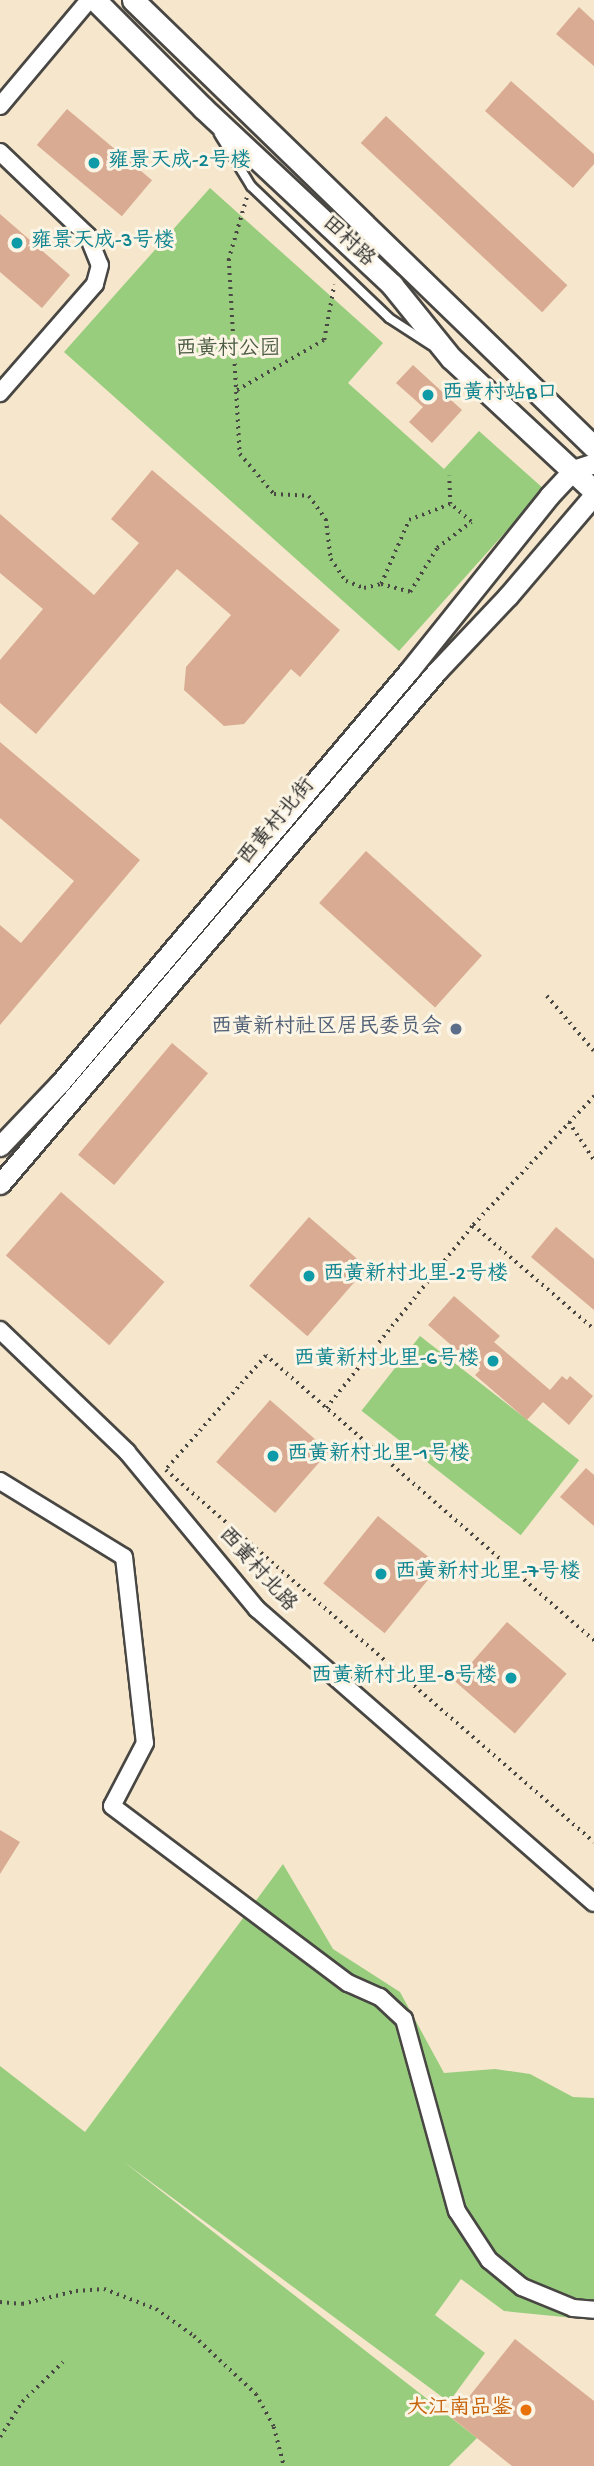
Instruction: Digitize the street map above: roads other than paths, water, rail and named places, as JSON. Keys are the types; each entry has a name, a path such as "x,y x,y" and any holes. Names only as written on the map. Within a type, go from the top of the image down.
{"main road":[{"name":"田村路","path":"95,0 203,108 392,285 451,358 573,470 594,493"},
{"name":"田村路","path":"133,0 594,447"}],"street":[{"path":"0,106 89,0"},
{"path":"0,152 88,236 100,265 95,284 0,393"},
{"path":"573,470 594,463"},
{"name":"西黄村北街","path":"0,1146 61,1083 409,671 573,470"},
{"name":"西黄村北街","path":"0,1184 436,671 508,596 594,493"},
{"name":"西黄村北路","path":"0,1330 127,1452 257,1609 594,1903"},
{"path":"0,1481 124,1557 145,1743 112,1806 348,1983 380,1997 404,2019 457,2211 489,2260 522,2287 573,2308 594,2310"}],"lane":[{"path":"203,108 251,186 389,318 451,358"}],"place":[{"name":"雍景天成-2号楼","path":"94,163"},
{"name":"雍景天成-3号楼","path":"17,243"},
{"name":"西黄村站B口","path":"428,395"},
{"name":"西黄新村社区居民委员会","path":"456,1029"},
{"name":"西黄新村北里-2号楼","path":"309,1276"},
{"name":"西黄新村北里-6号楼","path":"493,1361"},
{"name":"西黄新村北里-1号楼","path":"273,1456"},
{"name":"西黄新村北里-7号楼","path":"381,1574"},
{"name":"西黄新村北里-8号楼","path":"511,1678"},
{"name":"大江南品鉴","path":"526,2410"}],"park label":[{"name":"西黄村公园","path":"228,351"}]}
